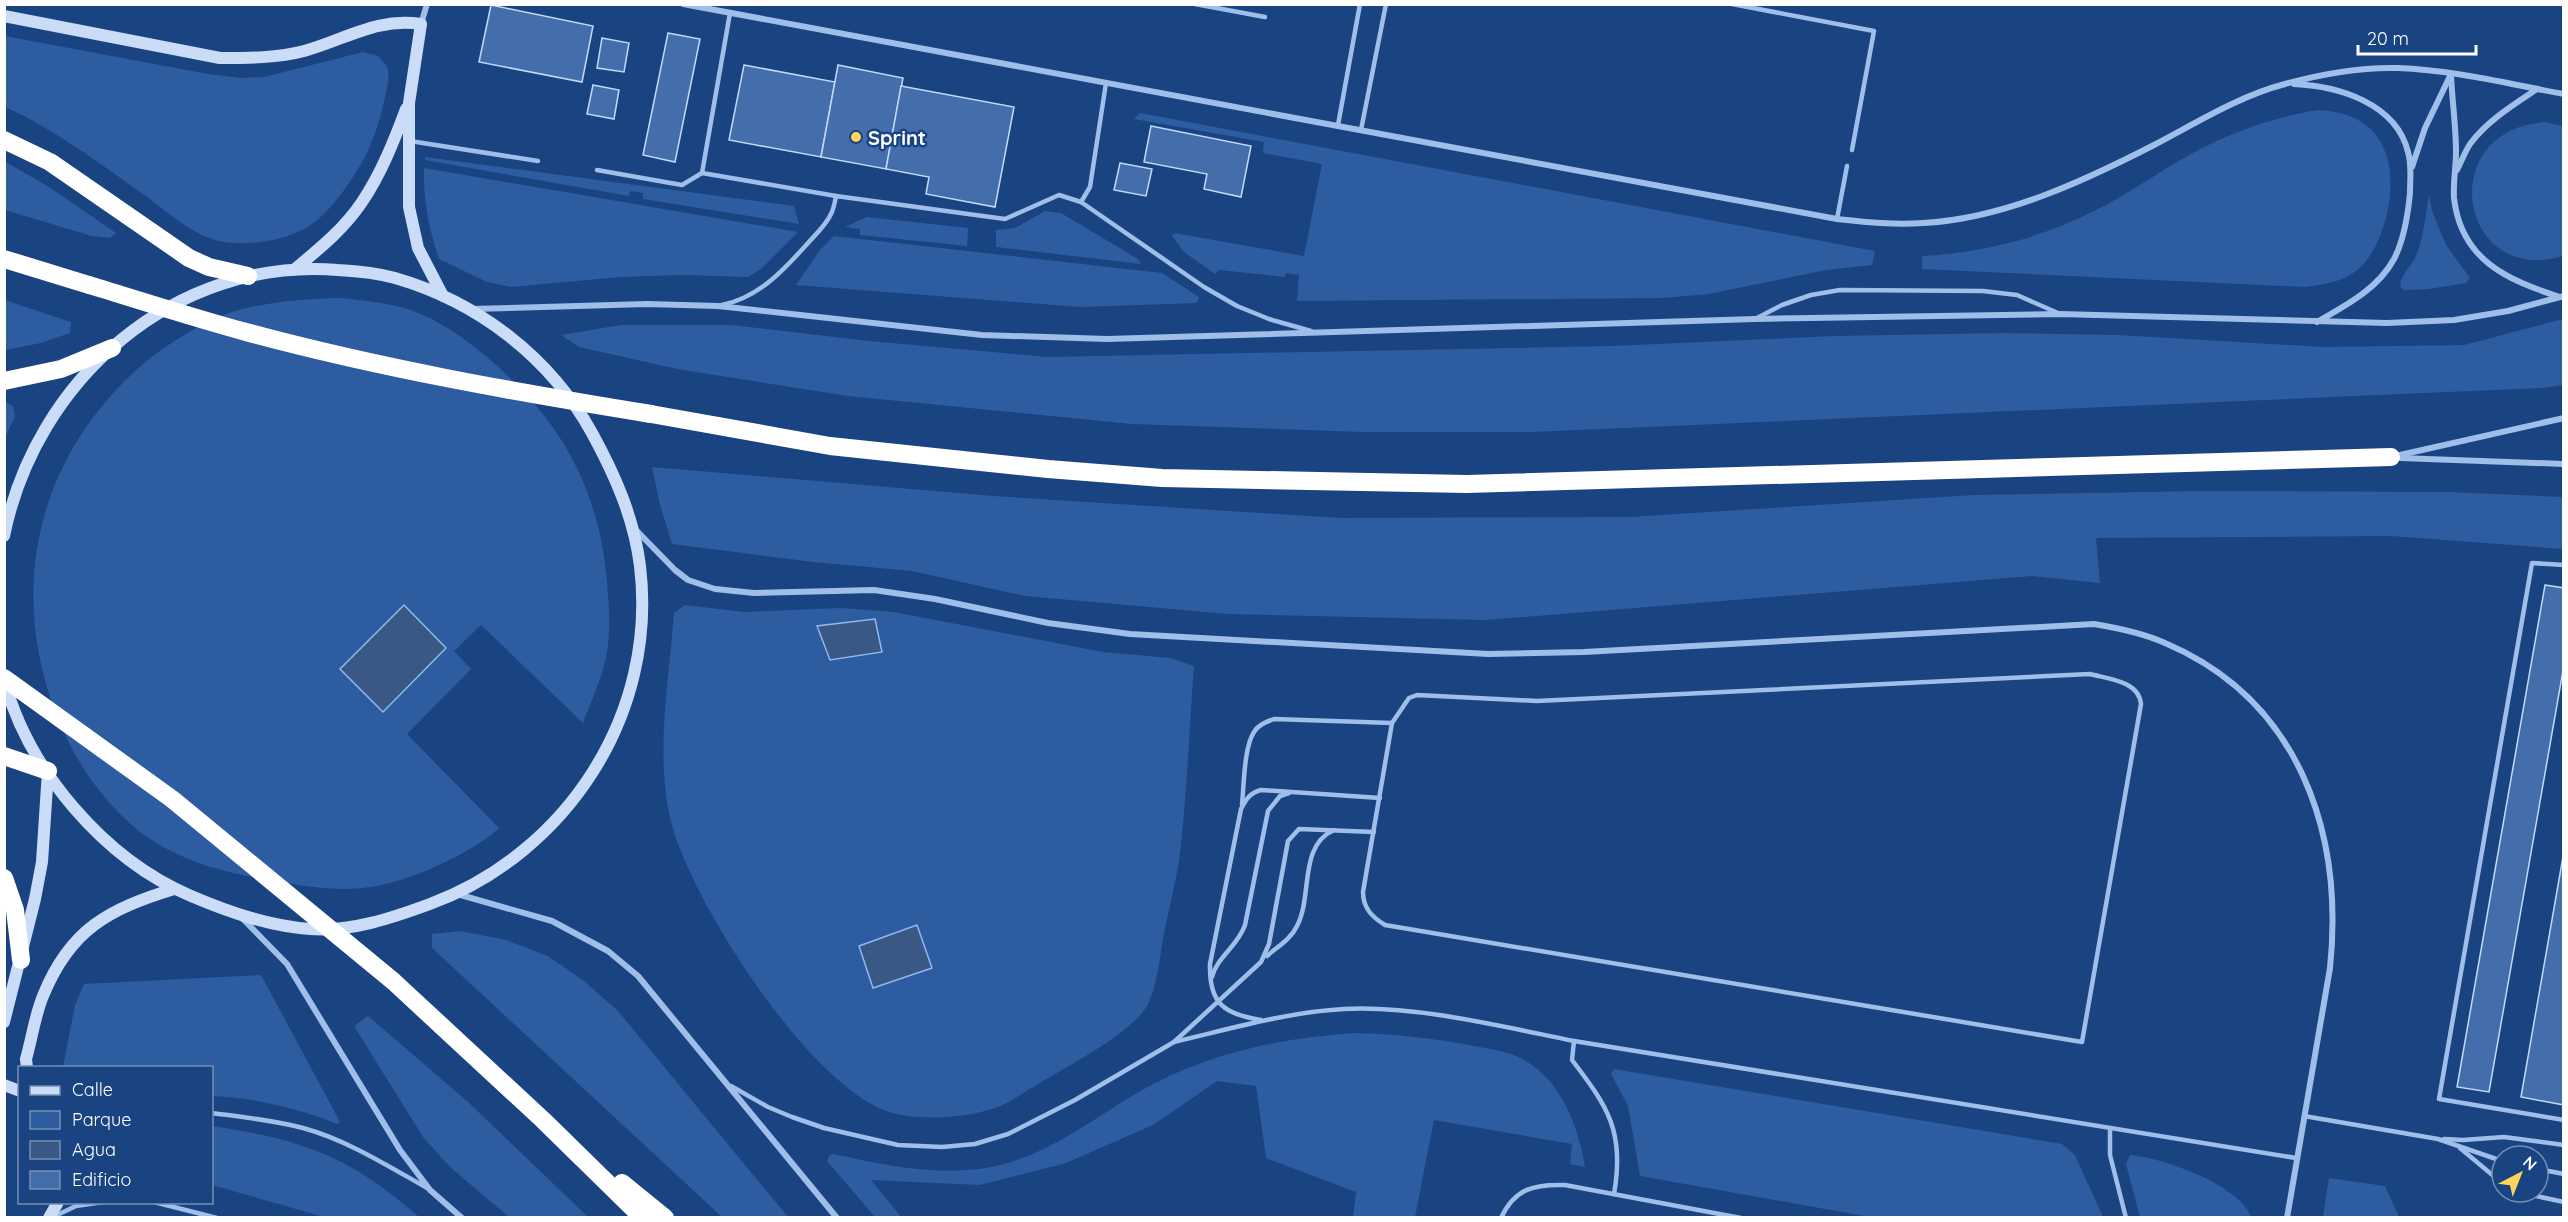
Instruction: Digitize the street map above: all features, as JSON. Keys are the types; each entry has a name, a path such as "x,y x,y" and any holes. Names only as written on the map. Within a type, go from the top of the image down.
{"highway":[{"path":"4,140 50,162 189,258 208,267 248,276"},
{"path":"4,260 246,332 511,392 830,446 1048,470 1197,479 1478,484 2391,457"},
{"path":"4,381 61,369 112,348"},
{"path":"4,679 172,799 393,981 543,1120 643,1218"},
{"path":"4,756 48,771"},
{"path":"4,878 15,910 21,960"},
{"path":"543,1120 665,1218"}],"street":[{"path":"427,4 421,24 409,103 409,207 418,248 443,296"},
{"path":"683,4 1837,219 1880,224 1924,224 2007,207 2053,190 2142,151 2255,94 2285,84 2352,70 2397,68 2451,74 2564,94"},
{"path":"4,16 220,58 255,58 303,51 377,25 403,21 421,24"},
{"path":"2411,170 2425,128 2451,74"},
{"path":"2451,74 2456,150 2454,197 2460,224 2469,242 2481,258 2523,285 2562,297"},
{"path":"2285,84 2316,85 2362,99 2388,118 2401,135 2408,151 2411,170 2409,206 2401,240 2393,260 2365,292 2316,323"},
{"path":"2455,173 2470,145 2483,130 2502,113 2537,89"},
{"path":"295,269 323,246 361,203 392,144 409,103"},
{"path":"4,536 21,473 63,401 88,370 141,323 175,303 248,276 295,269 361,272 388,276 443,296 470,309 524,346 580,411 622,491 640,567 642,604 639,641 627,699 614,736 594,772 558,820 522,852 457,894 357,927 335,930 270,924 238,914 154,879 116,850 74,808 29,741 11,705 4,679"},
{"path":"470,309 646,304 718,306 982,335 1107,339 1755,319 2060,314 2316,323 2387,323 2454,320 2508,311 2562,297"},
{"path":"2391,457 2564,418"},
{"path":"2391,457 2564,464"},
{"path":"632,527 688,580 715,589 754,593 874,590 936,599 1048,623 1130,634 1488,654 1596,651 2094,624 2126,630 2164,642 2223,676 2260,709 2296,759 2318,811 2332,883 2334,929 2330,968 2287,1218"},
{"path":"4,1022 21,960 42,862 48,771"},
{"path":"27,1066 26,1059 43,996 70,947 91,926 116,910 174,889"},
{"path":"457,894 552,921 608,951 638,976 837,1218"},
{"path":"238,914 287,964 374,1109 430,1190 462,1218"},
{"path":"4,1084 18,1090"},
{"path":"51,1218 58,1204"}],"lane":[{"path":"1196,4 1265,17"},
{"path":"1338,125 1360,4"},
{"path":"1361,130 1386,4"},
{"path":"1732,4 1874,31 1852,150"},
{"path":"702,172 730,13"},
{"path":"1081,202 1090,188 1106,82"},
{"path":"409,141 538,161"},
{"path":"1837,219 1847,166"},
{"path":"597,170 682,185 702,172 836,196 1005,219 1059,195 1081,202 1237,306 1269,319 1311,331"},
{"path":"718,306 739,302 753,294 785,268 831,214 836,196"},
{"path":"1755,319 1782,304 1811,295 1840,290 1983,291 2016,296 2060,314"},
{"path":"2564,565 2532,563 2439,1099 2564,1120"},
{"path":"2090,674 2129,685 2137,690 2141,705 2082,1042 1385,925 1374,918 1363,898 1380,798 1392,723 1409,698 1424,694 1537,701 2090,674"},
{"path":"1265,1021 1241,1016 1226,1009 1218,1001 1209,985 1210,964 1241,809 1250,741 1254,731 1262,723 1274,719 1392,723"},
{"path":"1241,809 1246,799 1254,792 1261,790 1380,798"},
{"path":"1209,985 1217,964 1233,948 1245,925 1268,811 1280,796 1292,792"},
{"path":"1261,962 1269,944 1288,841 1299,829 1374,832"},
{"path":"726,1083 768,1107 824,1128 898,1145 942,1147 975,1144 1008,1134 1075,1100 1174,1042 1261,962 1297,927 1312,853 1323,835 1335,830"},
{"path":"1174,1042 1290,1015 1345,1009 1409,1012 1496,1025 1574,1041 2296,1158"},
{"path":"1574,1041 1572,1060 1608,1111 1617,1146 1618,1172 1614,1194"},
{"path":"213,1113 269,1120 305,1129 351,1148 430,1190"},
{"path":"2304,1116 2438,1138 2463,1140 2504,1137 2564,1145"},
{"path":"2110,1128 2110,1155 2126,1218"},
{"path":"2438,1138 2490,1157"},
{"path":"2456,1145 2490,1173"},
{"path":"1501,1218 1505,1209 1522,1191 1541,1184 1565,1185 1741,1218"},
{"path":"51,1218 76,1206 94,1204"},
{"path":"158,1204 217,1218"}],"green space":[{"path":"5,36 208,74 242,78 264,77 363,52 378,56 387,66 388,80 378,123 367,152 347,187 324,214 311,225 284,237 261,242 226,242 205,236 187,226 76,147 5,107"},
{"path":"2318,110 2340,113 2358,120 2372,130 2382,144 2388,160 2390,197 2381,234 2369,258 2357,270 2339,280 2305,287 1922,269 1922,256 1989,248 2074,221 2106,205 2189,155 2220,140 2268,122"},
{"path":"1140,113 1875,251 1872,265 1826,270 1709,294 1662,298 1297,301 1299,275 1286,273 1285,277 1219,270 1215,274 1184,252 1172,236 1174,233 1304,256 1322,164 1263,153 1264,142 1134,119"},
{"path":"2544,122 2563,126 2563,256 2528,260 2501,249 2482,230 2473,204 2474,177 2486,151 2509,132"},
{"path":"425,157 794,206 799,224 643,199 643,193 630,191 629,196 425,160"},
{"path":"4,161 49,187 116,233 110,238 92,236 5,210"},
{"path":"424,168 798,232 761,269 748,277 683,275 620,277 511,287 487,282 439,259 427,214"},
{"path":"2429,195 2432,211 2446,245 2470,278 2466,283 2405,290 2401,288 2401,281 2414,260 2420,244"},
{"path":"1045,211 1061,213 1138,259 1141,264 996,247 996,230 1015,228"},
{"path":"867,217 968,228 967,246 860,235 860,229 845,227"},
{"path":"834,236 1162,273 1199,297 1197,303 1081,307 796,285 820,250"},
{"path":"341,298 392,305 411,310 433,320 476,348 528,396 563,443 588,493 603,550 609,620 606,658 583,723 481,625 454,651 471,669 407,734 499,828 456,857 421,873 387,884 351,889 292,884 212,867 167,849 130,824 85,771 63,731 41,665 34,619 34,574 41,530 54,487 74,446 100,408 133,373 183,336 225,315 277,303"},
{"path":"5,300 71,322 70,333 41,343 5,350"},
{"path":"2563,319 2563,385 2541,388 1532,432 1364,432 1132,424 848,396 677,369 579,347 561,335 621,325 731,325 869,341 1048,357 1611,346 1834,336 2003,333 2118,335 2324,347 2464,345"},
{"path":"5,402 13,406 15,416 5,438"},
{"path":"652,467 993,496 1341,518 1631,517 1974,495 2202,491 2448,492 2563,497 2564,549 2391,536 2096,538 2100,583 2032,576 1486,620 1228,614 1025,596 912,571 813,562 672,544 660,505"},
{"path":"685,605 744,612 841,608 894,612 1103,652 1170,658 1194,666 1179,861 1154,987 1148,1004 1140,1015 1128,1027 1097,1049 1009,1102 967,1115 917,1117 889,1112 858,1095 825,1068 792,1032 760,991 731,948 706,905 674,832 664,779 664,723 674,613"},
{"path":"460,931 506,940 548,956 584,981 618,1011 788,1217 722,1217 432,948 432,934"},
{"path":"261,975 340,1122 337,1124 276,1105 213,1096 213,1066 63,1066 75,1005 84,984"},
{"path":"368,1016 468,1102 588,1217 509,1217 450,1167 423,1137 354,1026"},
{"path":"1355,1033 1400,1035 1444,1041 1511,1054 1522,1059 1547,1078 1566,1105 1578,1136 1585,1167 1570,1164 1572,1144 1434,1120 1415,1217 1353,1217 1356,1192 1266,1158 1256,1086 1217,1081 1153,1125 1066,1163 980,1185 871,1180 901,1217 875,1217 827,1161 833,1154 890,1165 947,1171 986,1168 1007,1163 1046,1148 1137,1093 1188,1068 1242,1050 1270,1044"},
{"path":"1614,1069 2062,1144 2075,1155 2103,1217 1870,1217 1640,1176 1628,1106 1611,1074"},
{"path":"213,1126 273,1138 324,1154 370,1179 419,1217 324,1217 213,1185"},
{"path":"2130,1155 2179,1167 2216,1184 2243,1205 2251,1217 2140,1217 2126,1164"},
{"path":"2329,1178 2385,1186 2399,1217 2323,1217"}],"water":[{"path":"404,605 446,648 383,712 340,669"},
{"path":"875,619 882,652 830,660 817,626"},
{"path":"917,925 932,968 873,988 859,946"}],"building":[{"path":"491,5 593,26 582,82 479,62"},
{"path":"668,33 700,39 675,162 643,155"},
{"path":"602,38 629,43 624,72 597,68"},
{"path":"744,65 835,82 821,157 729,140"},
{"path":"838,65 903,78 886,169 821,157"},
{"path":"593,85 619,90 614,119 587,114"},
{"path":"901,86 1014,107 995,207 926,194 929,177 886,169"},
{"path":"1151,126 1251,146 1241,197 1204,189 1207,174 1144,162"},
{"path":"1120,163 1152,169 1146,196 1114,190"},
{"path":"2545,585 2564,588 2564,665 2489,1092 2457,1087"},
{"path":"2564,851 2564,1105 2521,1097"}],"place":[{"name":"Sprint","path":"856,137"}]}
